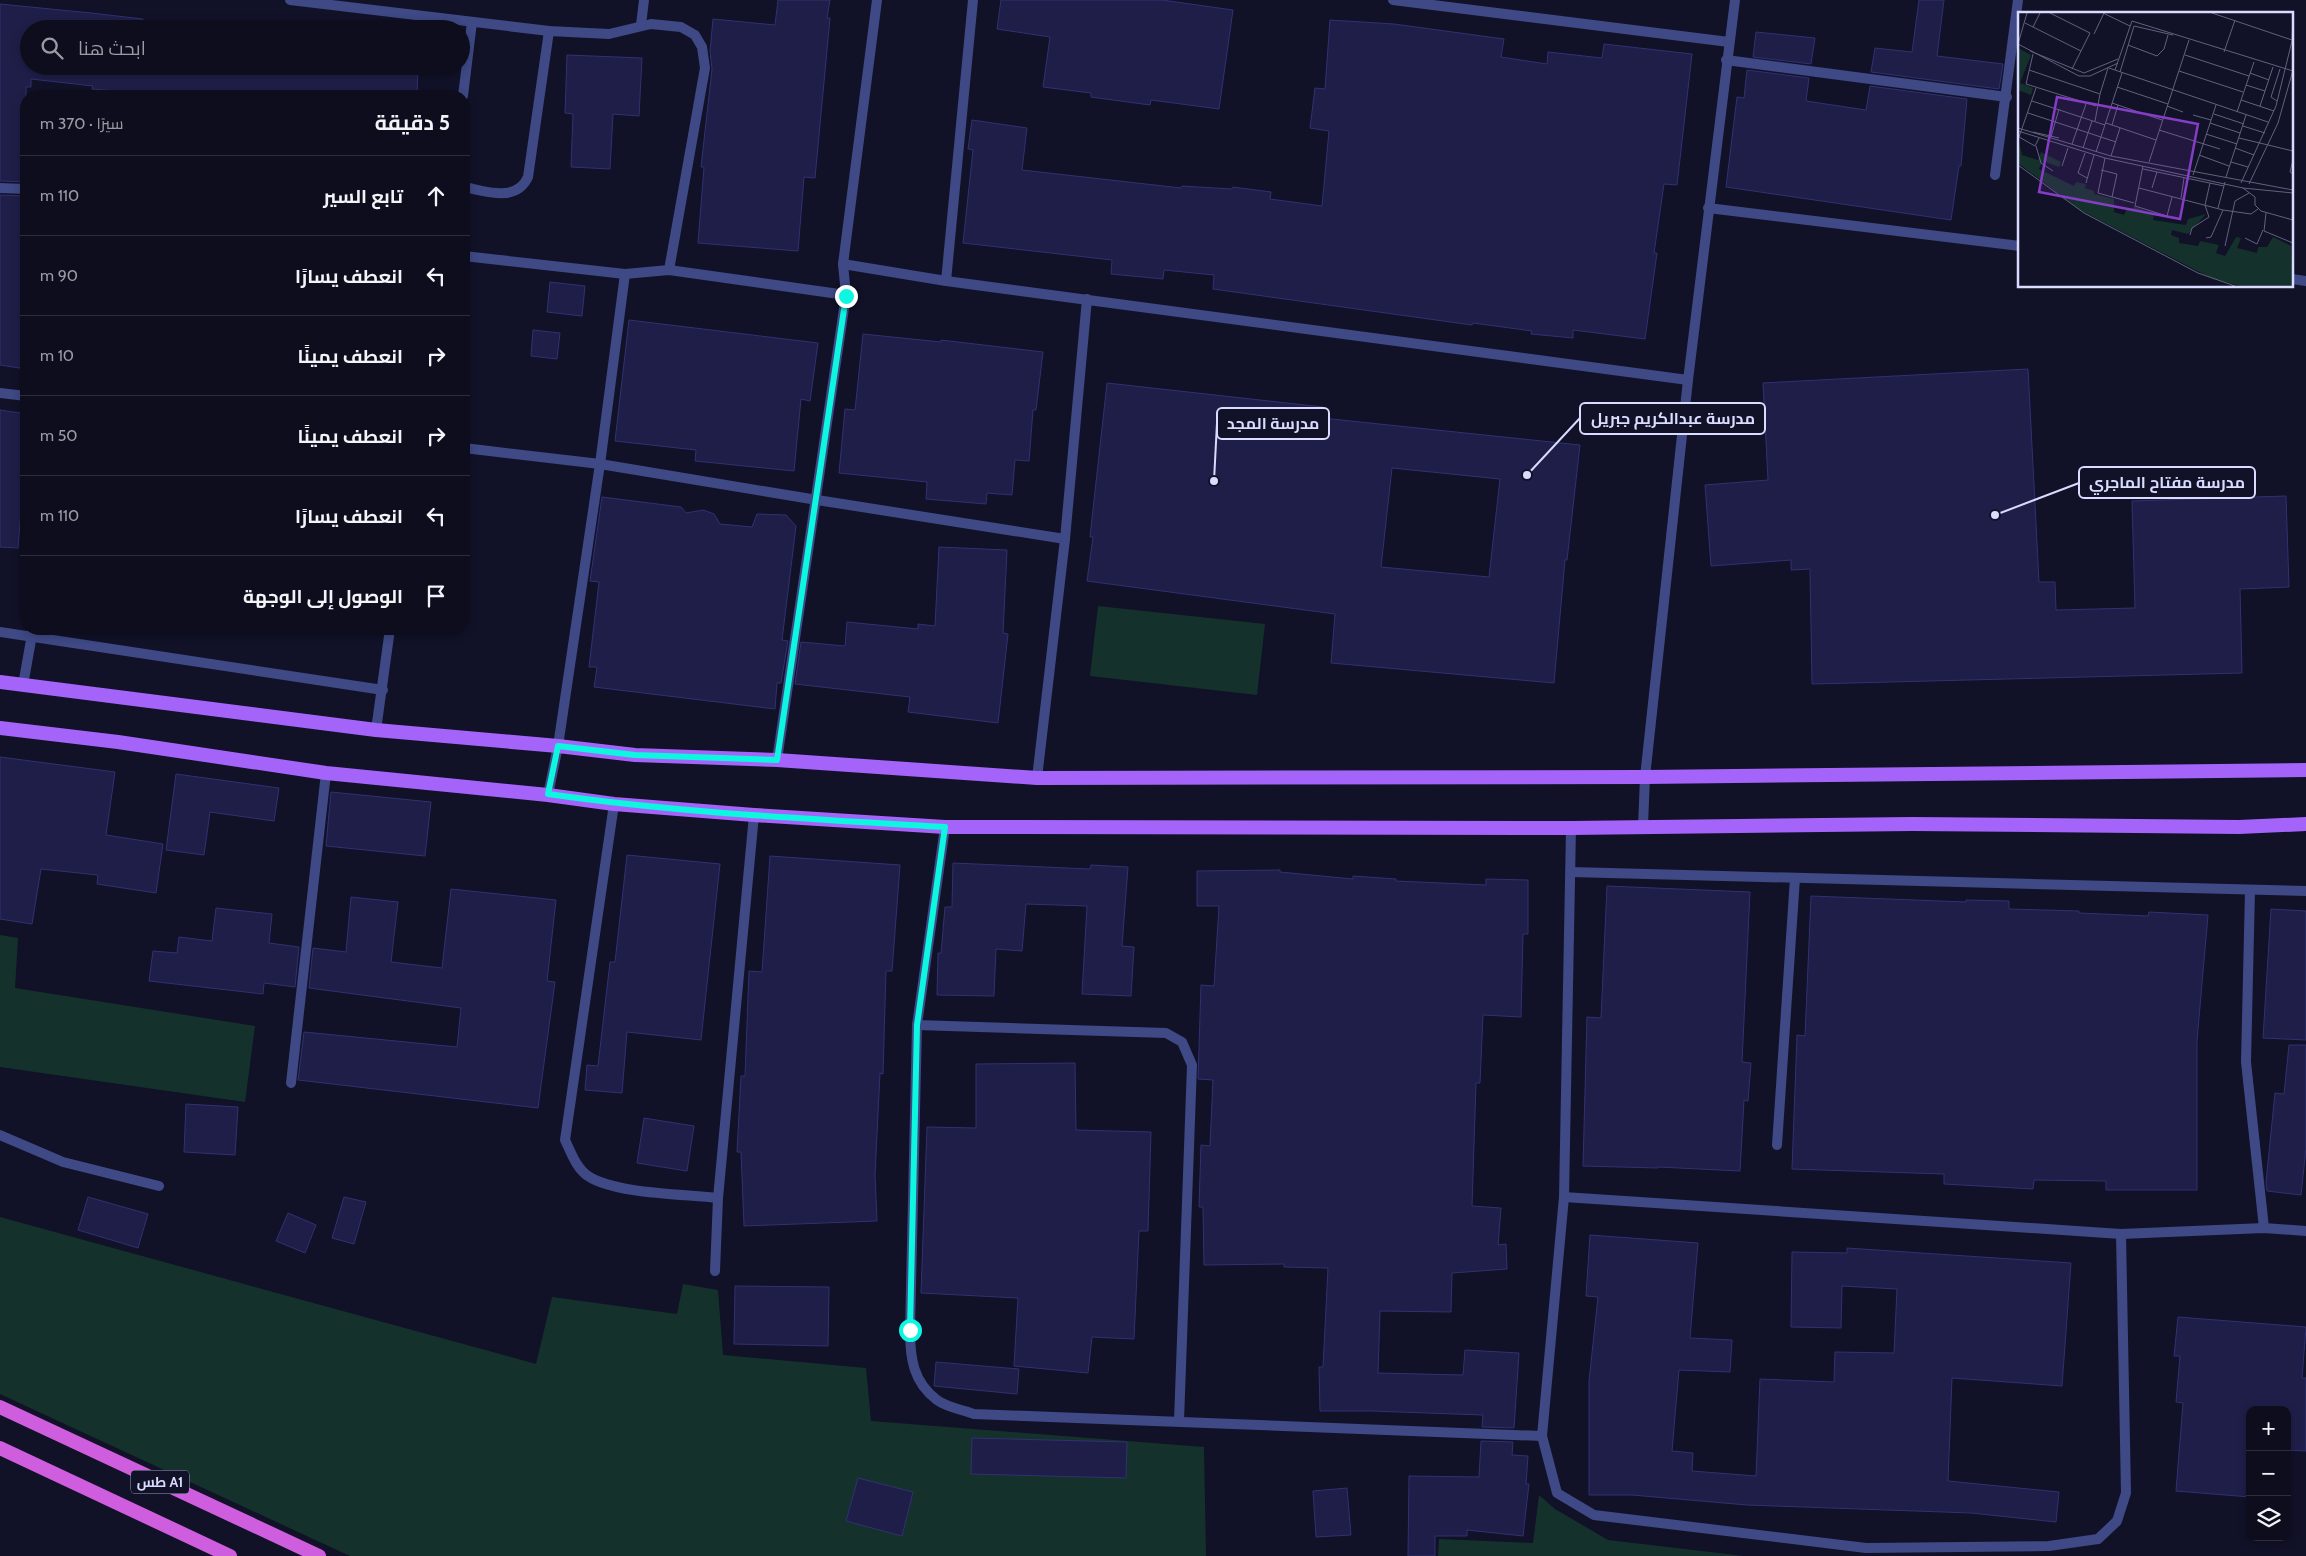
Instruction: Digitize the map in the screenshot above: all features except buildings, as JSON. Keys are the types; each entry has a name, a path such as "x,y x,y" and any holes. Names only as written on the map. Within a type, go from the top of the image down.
{"highway":[{"name":"طس A1","path":"0,1407 319,1556"},
{"name":"طس A1","path":"0,1448 230,1556"}],"main road":[{"path":"0,682 376,730 558,746 635,755 777,760 1037,778 1645,777 2306,770"},
{"path":"0,728 118,742 326,773 548,794 614,804 945,827 1571,828 1912,824 2240,827 2306,824"}],"street":[{"path":"290,0 455,20"},
{"path":"641,25 644,0"},
{"path":"777,760 846,296 843,264 877,0"},
{"path":"946,281 973,0"},
{"path":"1394,0 1729,42"},
{"path":"1643,826 1645,777 1688,380 1726,60 1735,0"},
{"path":"1995,175 2007,97 2018,0"},
{"path":"470,38 472,22 549,31 609,34 641,25 662,24 681,27 694,35 702,47 705,68 669,270"},
{"path":"470,188 508,194 516,192 525,183 528,177 549,31"},
{"path":"1726,60 2007,97"},
{"path":"464,90 466,75"},
{"path":"0,188 20,189"},
{"path":"1708,208 2018,246"},
{"path":"470,257 625,274 669,270 846,296"},
{"path":"843,264 946,281 1688,380"},
{"path":"548,794 558,746 600,464 625,274"},
{"path":"1037,778 1065,538 1087,299"},
{"path":"0,393 20,395"},
{"path":"470,449 600,464 1065,538"},
{"path":"0,632 20,633"},
{"path":"23,685 33,635"},
{"path":"45,635 383,690"},
{"path":"376,730 389,635"},
{"path":"291,1083 326,773"},
{"path":"614,804 565,1140 578,1165 588,1176 619,1187 718,1198"},
{"path":"715,1271 718,1198 754,815"},
{"path":"945,827 917,1025 910,1360 921,1383 938,1401 974,1414 1542,1436"},
{"path":"1571,828 1564,1197 1542,1436 1557,1493 1594,1515 1866,1548 2049,1546 2098,1539 2117,1521 2126,1493 2121,1234"},
{"path":"1571,872 2306,891"},
{"path":"1777,1145 1795,878"},
{"path":"2250,890 2246,1062 2264,1228"},
{"path":"917,1025 1166,1034 1182,1042 1192,1065 1179,1421"},
{"path":"0,1134 64,1162 159,1186"},
{"path":"1564,1197 2121,1234 2264,1228 2306,1232"}],"green space":[{"path":"1098,606 1265,624 1257,695 1090,676"},
{"path":"0,935 18,938 15,988 255,1026 245,1102 0,1067"},
{"path":"0,1217 536,1364 552,1297 677,1314 683,1284 718,1290 723,1355 866,1368 871,1421 1204,1447 1206,1556 350,1556 0,1394"},
{"path":"1539,1495 1555,1509 1608,1540 1744,1556 1438,1556 1439,1539 1533,1543"}],"place":[{"name":"مدرسة عبدالكريم جبريل","path":"1527,475"},
{"name":"مدرسة المجد","path":"1214,481"},
{"name":"مدرسة مفتاح الماجري","path":"1995,515"}],"route":[{"path":"846,296 777,760 635,755 558,746 548,794 614,804 945,827 917,1025 910,1330"}]}
